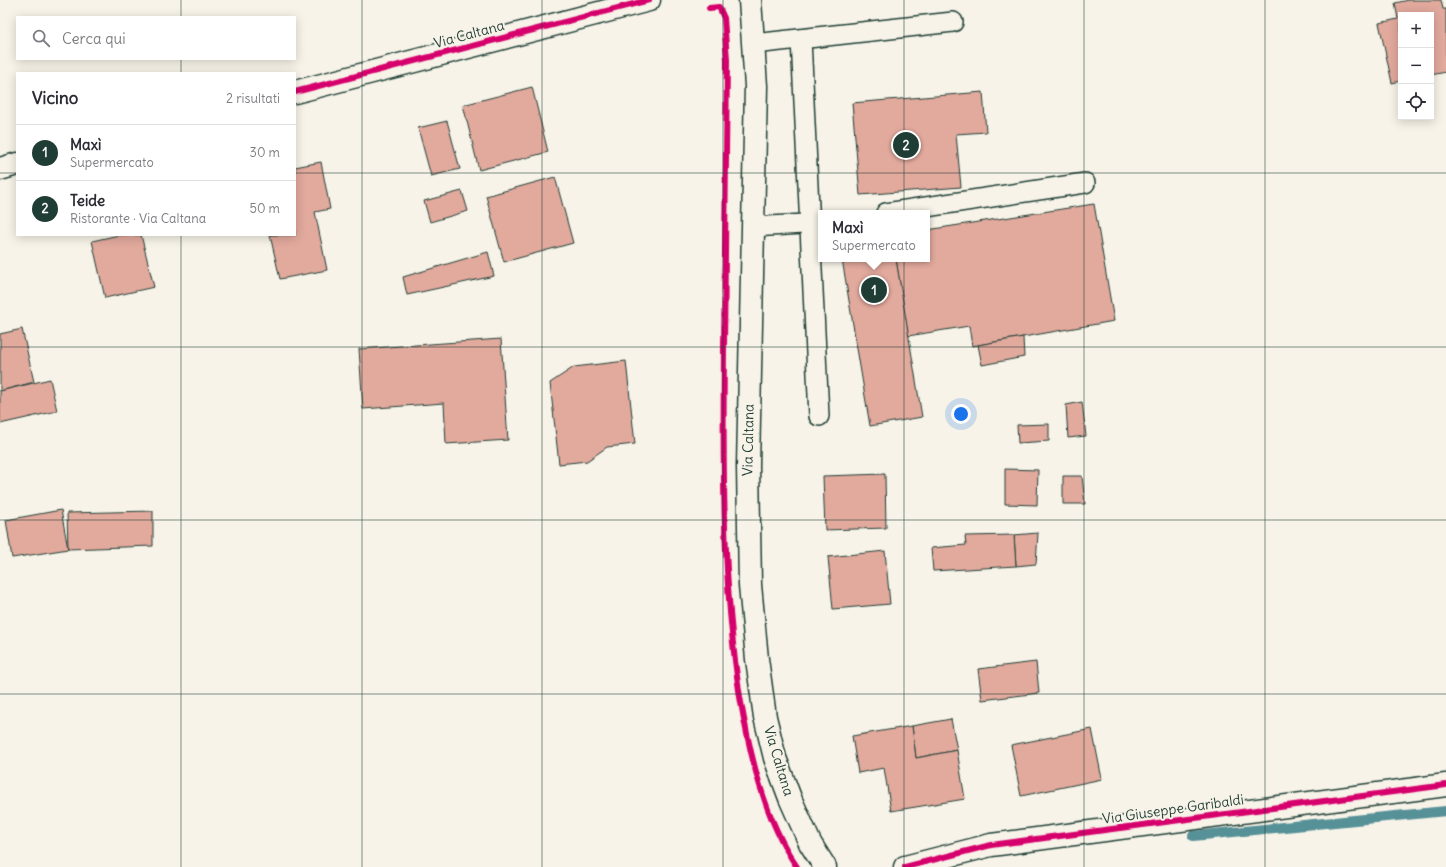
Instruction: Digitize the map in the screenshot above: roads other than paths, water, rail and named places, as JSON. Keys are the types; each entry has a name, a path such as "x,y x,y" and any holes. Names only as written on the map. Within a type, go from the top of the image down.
{"street":[{"name":"Via Caltana","path":"296,92 648,0"},
{"name":"Via Caltana","path":"750,0 756,86 748,494 750,585 757,659 766,717 775,758 790,798 810,843 825,867"},
{"path":"0,169 16,164"},
{"name":"Via Giuseppe Garibaldi","path":"905,867 991,845 1446,785"}],"lane":[{"path":"754,44 954,22"},
{"path":"801,39 816,224 819,416"},
{"path":"906,210 1085,183"},
{"path":"753,227 816,224"}],"waterway":[{"path":"1193,836 1446,811"}],"place":[{"name":"Teide","path":"906,145"},
{"name":"Maxì","path":"874,290"}]}
